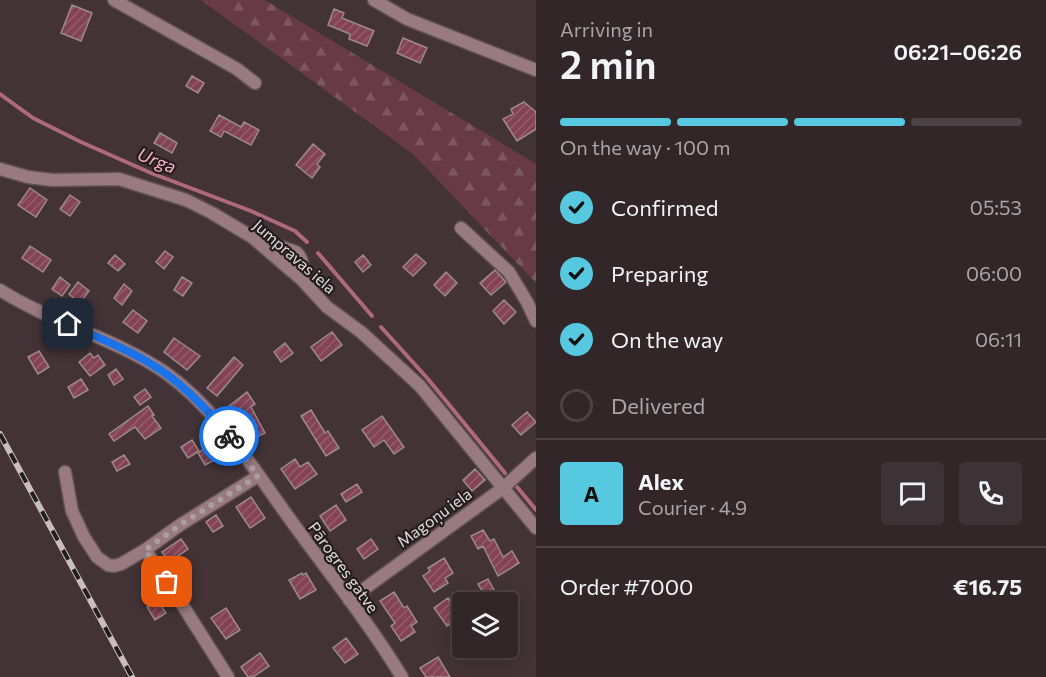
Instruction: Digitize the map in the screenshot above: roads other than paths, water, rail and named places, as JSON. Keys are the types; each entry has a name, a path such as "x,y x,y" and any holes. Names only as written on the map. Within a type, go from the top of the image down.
{"street":[{"path":"114,0 237,69 255,83"},
{"path":"374,0 407,19 536,70"},
{"name":"Jumpravas iela","path":"0,169 28,177 52,180 119,179 186,200 252,237 296,252 300,255 303,265 301,279 327,307 369,340 420,386 536,528"},
{"path":"461,228 509,272 536,321"},
{"path":"0,290 150,363 169,375 212,416 258,476 145,550 122,564 114,566 108,565 97,557 72,511 65,472"},
{"name":"Magoņu iela","path":"349,600 503,488 536,458"},
{"name":"Pārogres gatve","path":"258,476 402,677"},
{"path":"145,550 228,677"}],"waterway":[{"name":"Urga","path":"0,94 33,118 81,142 151,173 251,211 295,231 307,242"},
{"name":"Urga","path":"318,253 372,316"},
{"name":"Urga","path":"381,327 428,379 505,473"},
{"name":"Urga","path":"517,487 536,510"}],"railway":[{"path":"0,434 132,677"}]}
